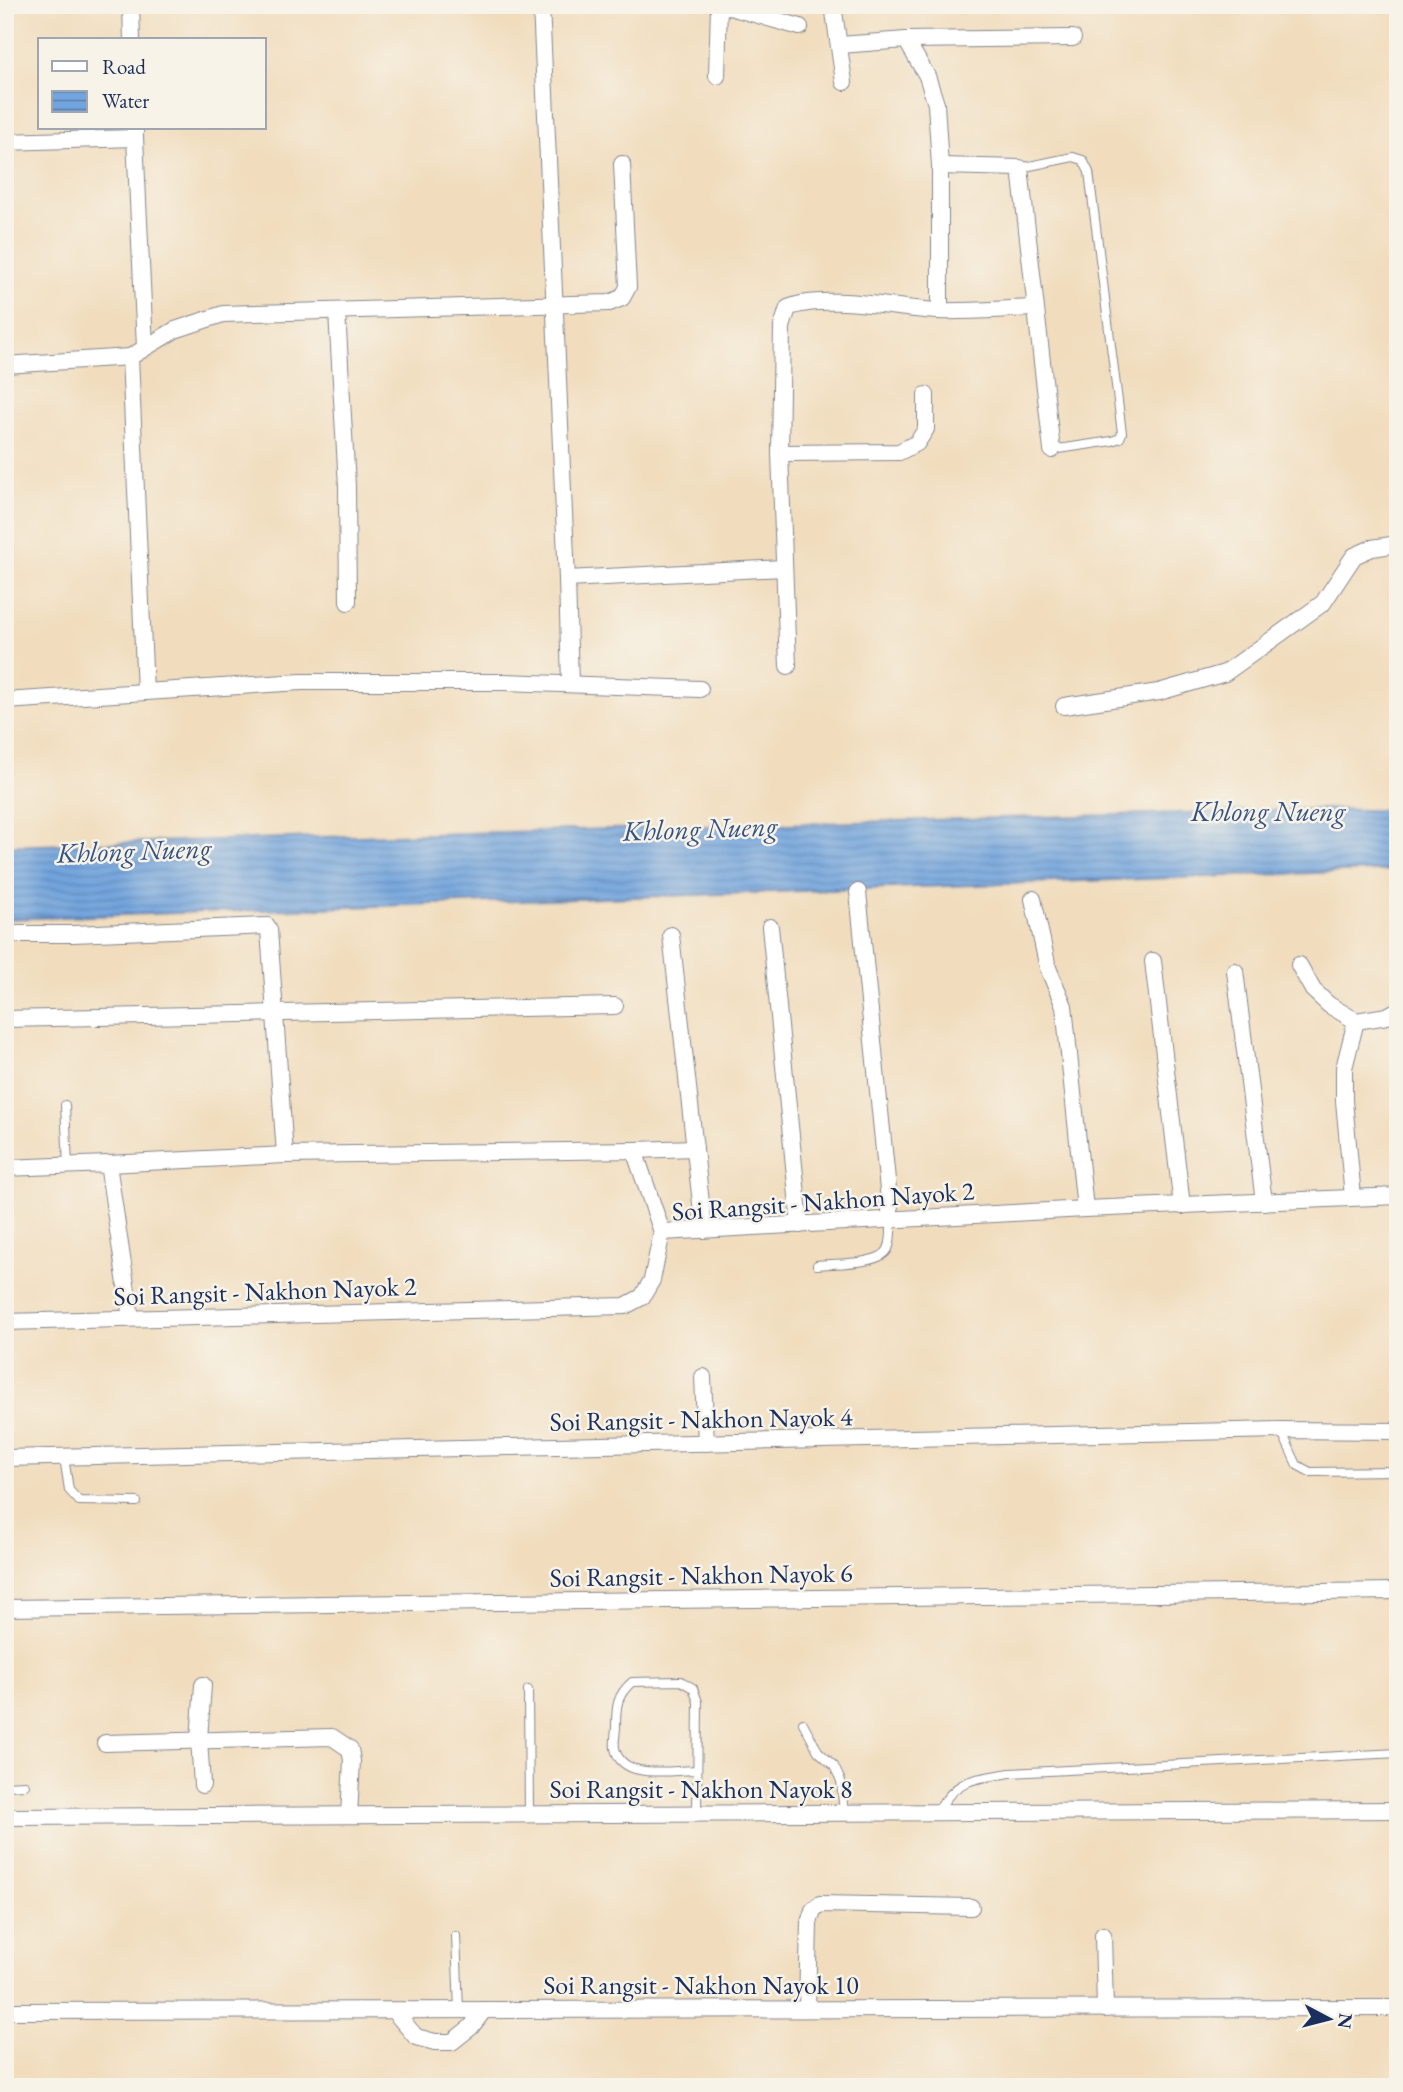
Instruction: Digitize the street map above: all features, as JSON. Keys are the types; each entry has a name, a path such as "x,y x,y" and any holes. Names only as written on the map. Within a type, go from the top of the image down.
{"street":[{"path":"131,5 132,38"},
{"path":"541,5 570,684"},
{"path":"717,76 721,5 800,27"},
{"path":"833,5 844,82"},
{"path":"839,46 906,40 1073,38"},
{"path":"906,40 927,75 936,104 940,166 940,311"},
{"path":"5,142 135,133 145,347"},
{"path":"5,365 130,357 175,330 223,314 609,303 622,298 628,287 622,164"},
{"path":"940,166 1020,168 1052,450"},
{"path":"788,666 780,453 782,327 788,308 801,302 824,302 940,311 1034,308"},
{"path":"337,312 347,486 348,602"},
{"path":"130,357 145,691"},
{"path":"780,453 899,452 917,443 926,429 926,395"},
{"path":"1064,706 1159,692 1225,673 1323,603 1354,556 1372,548 1398,544"},
{"path":"567,579 784,568"},
{"path":"5,701 301,682 504,681 700,690"},
{"path":"858,892 891,1220"},
{"path":"1033,899 1048,968 1065,1006 1086,1209"},
{"path":"5,934 73,934 264,925 269,930 277,1013 285,1155"},
{"path":"770,927 800,1225"},
{"path":"671,935 704,1230"},
{"path":"1153,961 1182,1206"},
{"path":"1300,965 1313,990 1329,1005 1356,1021 1387,1016 1398,1010"},
{"path":"1235,971 1264,1202"},
{"path":"5,1019 615,1006"},
{"path":"1353,1197 1344,1101 1344,1068 1356,1021"},
{"path":"5,1168 285,1155 695,1148"},
{"path":"634,1150 662,1232"},
{"path":"108,1164 131,1318"},
{"name":"Soi Rangsit - Nakhon Nayok 2","path":"5,1322 625,1306 642,1297 652,1280 662,1232 1086,1209 1398,1196"},
{"path":"703,1377 706,1443"},
{"name":"Soi Rangsit - Nakhon Nayok 4","path":"5,1458 1280,1430 1398,1431"},
{"name":"Soi Rangsit - Nakhon Nayok 6","path":"5,1608 1398,1591"},
{"path":"202,1785 200,1739 203,1685"},
{"path":"104,1743 332,1737 350,1749 352,1761 349,1815"},
{"name":"Soi Rangsit - Nakhon Nayok 8","path":"5,1817 1398,1810"},
{"path":"807,2010 809,1923 813,1910 820,1904 971,1907"},
{"path":"1103,1935 1105,2009"},
{"name":"Soi Rangsit - Nakhon Nayok 10","path":"5,2011 1398,2008"},
{"path":"394,2011 416,2036 435,2042 452,2042 471,2027 484,2010"}],"lane":[{"path":"1020,168 1073,157 1083,160 1089,172 1122,433 1120,438 1112,441 1052,450"},
{"path":"65,1105 68,1165"},
{"path":"817,1265 877,1260 887,1252 891,1220"},
{"path":"1280,1430 1297,1465 1310,1472 1398,1471"},
{"path":"64,1457 69,1490 79,1501 137,1502"},
{"path":"696,1770 636,1770 624,1765 615,1749 616,1702 622,1691 632,1682 681,1681 693,1688 698,1702 697,1813"},
{"path":"528,1690 528,1814"},
{"path":"803,1723 818,1751 834,1766 841,1781 844,1814"},
{"path":"937,1812 955,1787 969,1781 1010,1773 1398,1753"},
{"path":"5,1786 25,1785"},
{"path":"456,1936 458,2010"}],"water":[{"name":"Khlong Nueng","path":"1323,809 1398,811 1398,870 5,919 5,846"}]}
